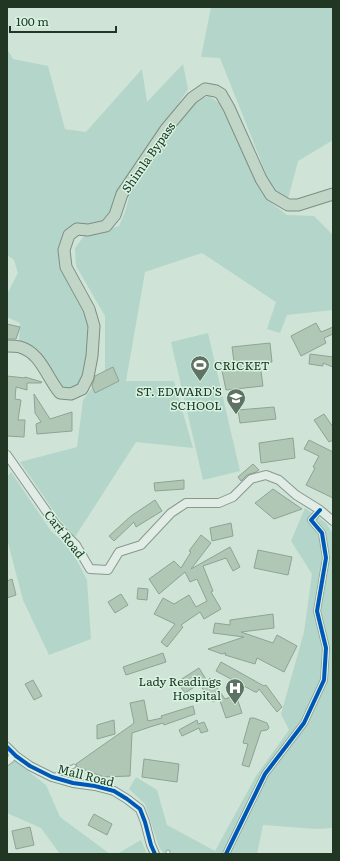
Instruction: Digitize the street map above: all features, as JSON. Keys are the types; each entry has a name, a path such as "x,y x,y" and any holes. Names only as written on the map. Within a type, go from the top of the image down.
{"highway":[{"name":"Shimla Bypass","path":"7,346 19,347 32,353 41,364 53,386 60,394 71,394 82,389 88,377 92,356 94,326 89,309 66,267 64,250 69,235 77,230 88,230 106,226 115,215 122,194 166,129 192,98 205,89 216,91 221,94 229,108 261,179 271,195 288,205 298,205 333,194"}],"main road":[{"name":"Cart Road","path":"7,455 56,525 76,544 90,569 108,570 119,552 141,545 172,513 186,503 219,503 233,497 251,479 266,475 279,480 333,521"},
{"name":"Mall Road","path":"10,750 30,766 52,777 73,783 95,786 114,791 127,799 140,809 151,846 155,854"}],"street":[{"path":"226,854 265,774 304,723 324,680 326,648 317,611 326,558 322,533 311,520 320,510"},
{"path":"7,762 11,759 10,750"}],"lane":[{"path":"52,777 74,766"}],"shaded area":[{"path":"211,7 333,7 333,140 298,161 288,199 272,189 220,58 201,57"},
{"path":"7,49 13,59 48,66 65,129 86,132 142,69 147,102 183,64 188,89 119,192 113,213 104,224 75,228 61,250 91,327 85,377 78,387 60,390 34,351 19,341 20,323 7,317 7,294 18,273 14,260 7,255"},
{"path":"209,96 219,103 266,199 287,215 314,216 333,235 333,310 287,315 280,333 267,329 276,302 202,253 145,272 126,381 174,381 193,448 136,442 75,537 60,520 20,462 77,447 83,400 105,370 105,316 76,266 75,248 84,236 119,226 125,212 131,190 165,139 198,100"},
{"name":"CRICKET","path":"208,333 240,471 203,480 171,342"},
{"path":"11,472 51,531 71,549 87,580 91,639 49,655 23,600 7,539 7,477"},
{"path":"305,508 326,523 333,534 333,828 316,829 263,825 257,854 164,854 159,847 145,804 129,789 136,777 157,790 167,825 215,851 256,776 289,730 281,714 304,632 312,574 291,541"},
{"path":"7,755 46,785 60,817 110,854 60,854 41,828 7,813"},
{"path":"141,840 147,854 117,854"}],"building":[{"path":"316,323 321,332 333,327 333,334 324,338 326,343 301,356 291,336"},
{"path":"7,324 20,327 16,339 7,339"},
{"path":"270,343 272,362 260,364 263,386 226,390 220,361 234,362 232,347"},
{"path":"310,354 333,357 333,367 323,363 323,366 309,364"},
{"path":"113,367 119,381 95,393 92,386 95,376"},
{"path":"7,376 25,377 42,382 27,383 27,390 16,387 15,399 21,400 18,420 25,420 24,437 7,436"},
{"path":"34,394 50,419 72,412 72,431 37,434 36,424 41,422 35,413"},
{"path":"274,407 276,419 240,423 238,410"},
{"path":"324,414 333,427 333,440 329,442 314,420"},
{"path":"293,438 295,458 261,463 259,443"},
{"path":"309,440 333,452 333,498 306,485 315,468 313,467 319,456 304,449"},
{"path":"253,464 259,470 247,475 241,481 238,477"},
{"path":"184,480 184,489 155,491 154,483"},
{"path":"273,489 302,509 274,519 255,503"},
{"path":"155,500 162,511 136,527 134,522 114,541 109,536 131,516"},
{"path":"231,523 233,536 212,541 210,528"},
{"path":"201,535 211,543 191,569 230,547 240,567 233,571 226,558 203,566 213,591 211,592 221,609 204,619 200,612 181,625 183,627 167,647 161,642 175,624 154,614 163,598 174,604 189,595 196,607 207,601 197,579 190,582 185,572 159,594 149,579 174,561 181,568 191,552 189,551"},
{"path":"258,550 292,557 288,575 254,568"},
{"path":"12,579 16,595 7,598 7,581"},
{"path":"138,588 148,589 147,600 137,599"},
{"path":"121,594 128,605 115,613 108,602"},
{"path":"273,614 274,628 241,632 273,643 277,635 297,646 284,672 257,658 255,664 225,655 226,653 222,654 208,649 244,637 213,633 215,623 230,625 230,620"},
{"path":"163,653 166,662 126,675 123,667"},
{"path":"221,662 264,686 266,685 282,707 277,712 259,689 255,692 216,671"},
{"path":"199,668 207,681 210,678 225,699 236,695 242,713 226,718 219,698 213,702 199,684 185,693 177,682"},
{"path":"33,680 42,696 34,700 25,684"},
{"path":"144,700 148,721 162,718 161,716 193,706 195,714 164,725 163,723 132,733 130,776 104,777 77,767 76,764 133,724 134,722 130,703"},
{"path":"250,718 267,723 269,728 261,731 249,767 242,765 248,744 243,743"},
{"path":"114,720 115,734 97,739 97,725"},
{"path":"197,720 198,724 204,722 208,731 201,733 199,728 182,736 179,730"},
{"path":"144,759 179,764 177,782 142,777"},
{"path":"94,814 112,824 107,835 88,825"},
{"path":"30,827 34,845 16,849 12,831"}],"cycle path":[{"path":"226,854 265,774 304,723 324,680 326,648 317,611 326,558 322,533 311,520 320,510"},
{"path":"7,747 16,756 30,766 52,777 73,783 95,786 114,791 127,799 140,809 155,854"}],"place":[{"name":"CRICKET","path":"200,382"},
{"name":"ST. EDWARD'S SCHOOL","path":"236,415"},
{"name":"Lady Readings Hospital","path":"235,705"}]}
